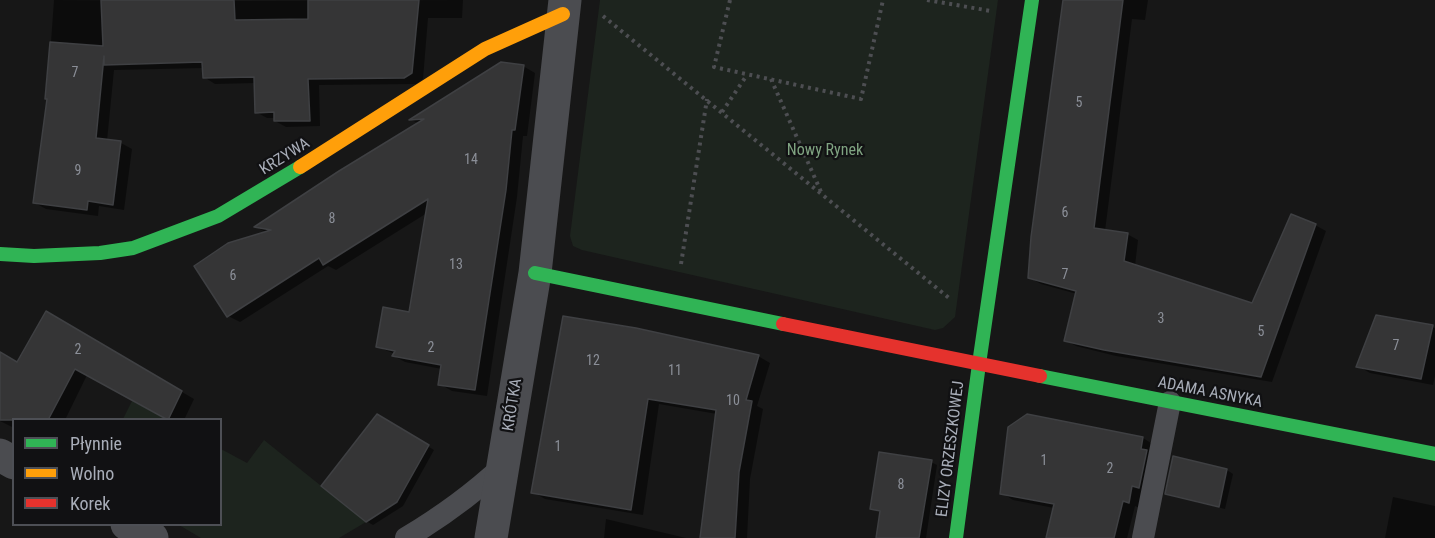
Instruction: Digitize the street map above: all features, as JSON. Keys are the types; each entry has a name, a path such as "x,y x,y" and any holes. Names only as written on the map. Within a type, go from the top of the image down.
{"street":[{"path":"564,7 535,273 979,364 1032,0"},
{"name":"KRZYWA","path":"0,255 89,254 133,248 218,216 485,49 564,7"},
{"name":"KRÓTKA","path":"491,538 535,273"},
{"name":"ADAMA ASNYKA","path":"979,364 1435,454"},
{"name":"ELIZY ORZESZKOWEJ","path":"957,538 979,364"},
{"path":"129,526 152,538"}],"lane":[{"path":"1143,538 1170,402"},
{"path":"406,538 477,491 503,466"}],"path":[{"path":"730,0 714,67 861,99 883,0"},
{"path":"927,0 996,12"},
{"path":"598,13 707,99 956,304"},
{"path":"722,112 747,75"},
{"path":"771,79 823,195"},
{"path":"680,271 707,99"}],"green space":[{"name":"Nowy Rynek","path":"600,0 998,0 955,317 943,328 935,330 582,250 573,246 570,236"},
{"path":"132,401 164,418 124,418"},
{"path":"264,440 366,522 339,538 201,538 181,526 222,526 222,450 247,463"}],"building":[{"path":"101,0 234,0 235,20 308,19 308,0 419,0 412,73 404,78 308,79 310,121 274,121 274,112 255,113 254,77 203,78 202,62 104,65 104,56 96,138 121,141 113,205 88,201 87,210 33,203 47,99 45,99 50,42 103,46"},
{"path":"1063,0 1123,0 1094,228 1128,233 1124,261 1252,303 1291,214 1316,224 1261,377 1064,341 1076,291 1028,278 1031,237"},
{"path":"501,62 524,65 515,130 512,130 506,190 475,390 438,385 441,365 392,356 395,351 376,347 383,307 409,312 428,199 323,265 319,258 227,317 194,266 228,243 271,230 254,227 424,119 409,120"},
{"path":"46,311 182,391 169,418 164,418 75,369 49,418 0,420 0,352 17,362"},
{"path":"1376,315 1433,325 1421,379 1356,367"},
{"path":"563,316 636,328 759,355 746,400 752,401 739,472 735,538 700,538 716,410 648,399 631,510 531,493"},
{"path":"377,414 429,445 397,502 366,522 321,486"},
{"path":"1027,414 1143,437 1141,449 1147,450 1139,488 1132,486 1129,503 1123,501 1114,538 1046,538 1054,504 1000,494 1008,427"},
{"path":"879,452 932,460 919,538 876,538 880,511 870,509"},
{"path":"1173,456 1227,469 1219,507 1165,494"}],"traffic: fast":[{"path":"956,538 1032,0"},
{"path":"0,254 34,256 100,253 133,248 218,216 300,167"},
{"path":"535,273 783,324"},
{"path":"1040,376 1435,454"}],"traffic: slow":[{"path":"300,167 485,49 563,14"}],"traffic: jam":[{"path":"783,324 1040,376"}]}
